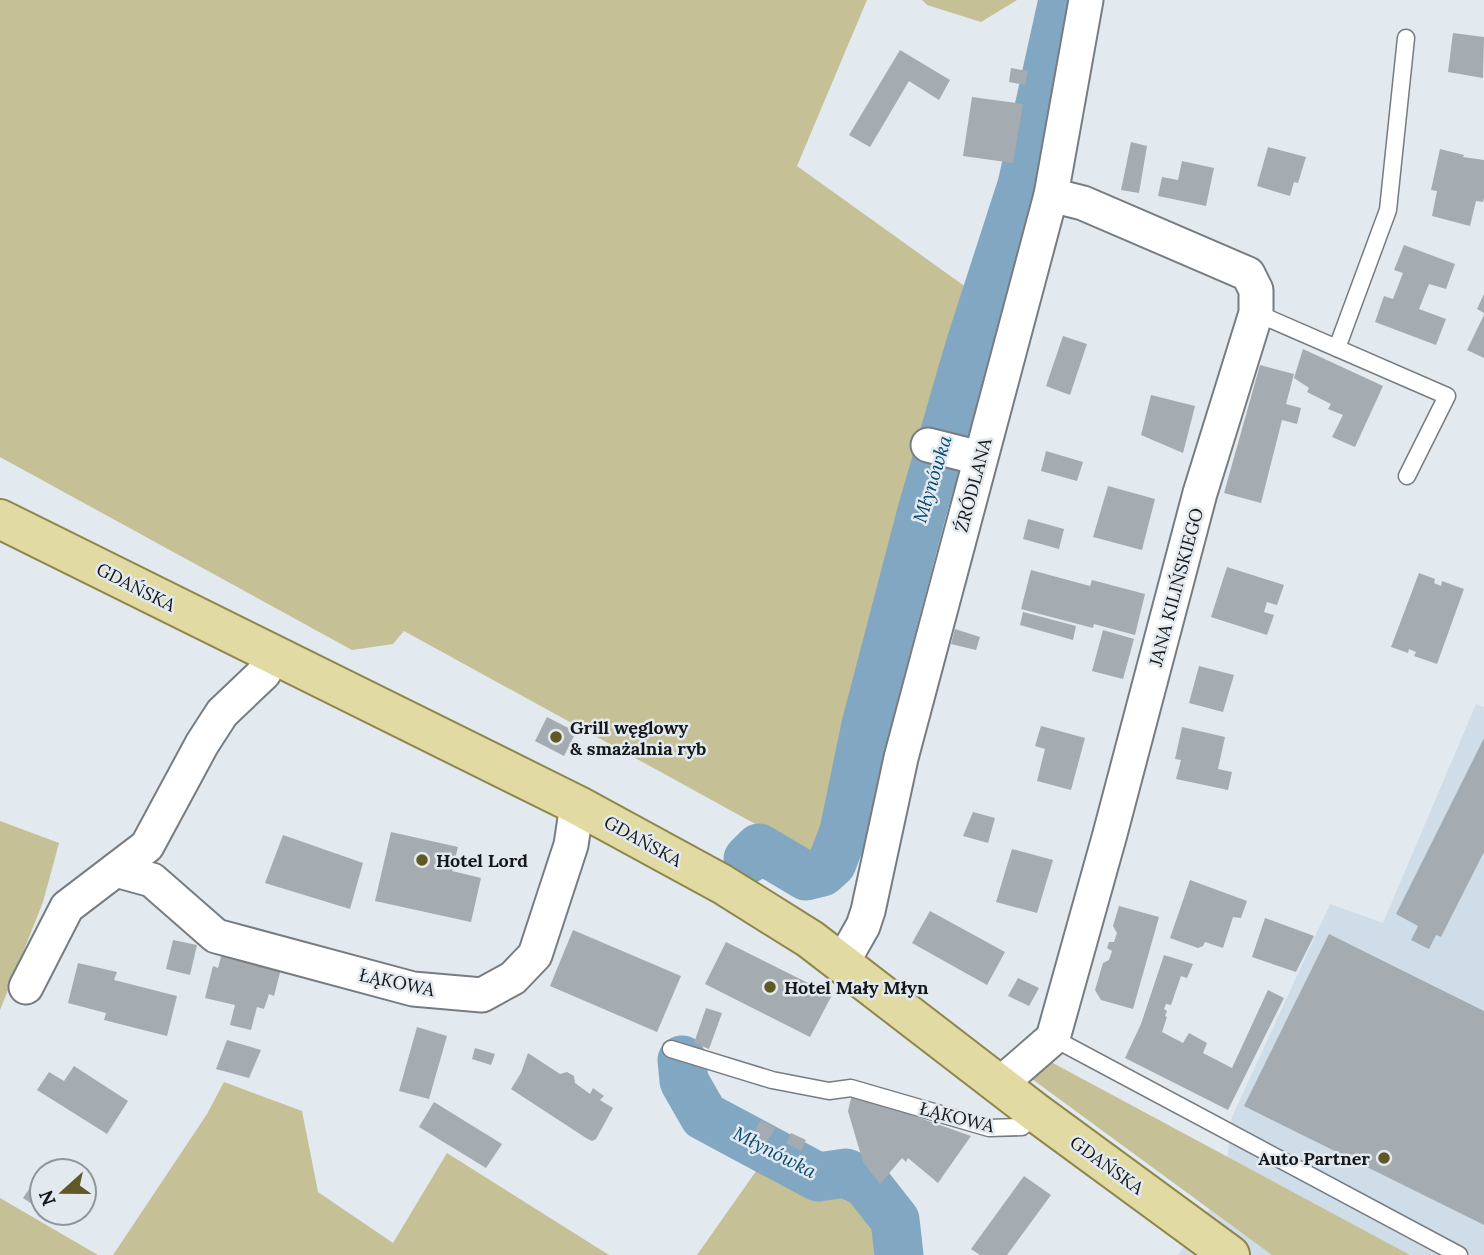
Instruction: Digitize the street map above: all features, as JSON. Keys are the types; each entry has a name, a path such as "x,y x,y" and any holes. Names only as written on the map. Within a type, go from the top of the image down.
{"main road":[{"name":"GDAŃSKA","path":"0,519 577,805 722,884 810,939 999,1085 1230,1255"}],"street":[{"name":"ŹRÓDLANA","path":"842,963 866,919 971,456 1051,195 1086,0"},
{"name":"JANA KILIŃSKIEGO","path":"1051,195 1083,203 1248,274 1256,290 1256,313 1200,493 1053,1038"},
{"path":"928,445 971,456"},
{"path":"26,987 67,907 147,846 202,744 222,713 264,673 272,655"},
{"name":"ŁĄKOWA","path":"116,870 152,880 216,936 413,989 482,995 513,978 535,955 570,845 577,805"},
{"path":"999,1085 1053,1038"}],"lane":[{"path":"1337,348 1388,210 1406,38"},
{"path":"1256,313 1447,396 1407,476"},
{"path":"1053,1038 1459,1255"},
{"name":"ŁĄKOWA","path":"671,1049 772,1080 829,1091 851,1088 989,1128 1022,1128 1035,1112"}],"shaded area":[{"path":"0,0 867,0 797,166 970,290 822,843 810,854 404,631 393,644 352,650 0,457"},
{"path":"922,0 1017,0 981,22 927,5"},
{"path":"1476,704 1484,707 1484,1255 1178,1255 1224,1188 1232,1117 1330,904 1383,923"},
{"path":"0,821 59,843 43,902 0,1010"},
{"path":"1051,1062 1410,1255 1272,1255 1032,1079 1038,1067"},
{"path":"224,1082 302,1111 318,1192 393,1243 447,1153 609,1255 113,1255 207,1114"},
{"path":"759,1167 818,1194 845,1190 879,1227 879,1255 697,1255"},
{"path":"0,1198 28,1214 28,1227 50,1227 98,1255 0,1255"}],"building":[{"path":"1453,33 1484,37 1483,78 1448,72"},
{"path":"900,50 950,80 939,100 909,81 870,147 849,135"},
{"path":"1011,68 1028,71 1025,85 1009,82"},
{"path":"972,97 1023,104 1013,163 963,156"},
{"path":"1131,142 1147,146 1139,193 1121,190"},
{"path":"1268,147 1306,157 1298,183 1294,182 1290,196 1257,186"},
{"path":"1440,149 1464,155 1463,157 1484,160 1484,198 1483,202 1476,201 1470,226 1432,216 1437,191 1431,190"},
{"path":"1182,161 1214,168 1206,206 1158,196 1162,177 1178,180"},
{"path":"1404,245 1455,264 1446,289 1429,284 1419,309 1446,319 1436,345 1375,322 1384,296 1393,299 1403,273 1394,270"},
{"path":"1484,294 1484,313 1477,309"},
{"path":"1484,315 1484,358 1467,350"},
{"path":"1063,336 1087,344 1070,395 1046,386"},
{"path":"1303,349 1383,386 1355,447 1332,437 1343,415 1328,409 1331,404 1307,392 1309,388 1294,378"},
{"path":"1260,365 1294,374 1286,404 1301,408 1297,424 1282,420 1261,503 1224,493"},
{"path":"1151,395 1195,406 1183,453 1141,435"},
{"path":"1046,451 1083,462 1077,481 1041,471"},
{"path":"1108,486 1155,499 1142,550 1093,537"},
{"path":"1028,519 1064,529 1059,549 1023,539"},
{"path":"1227,567 1284,585 1277,605 1267,602 1264,612 1274,615 1267,635 1211,617"},
{"path":"1031,570 1090,586 1092,580 1145,594 1135,635 1094,624 1093,628 1021,609"},
{"path":"1419,573 1435,579 1434,583 1441,586 1442,581 1464,589 1437,664 1414,656 1416,652 1409,649 1408,653 1391,647"},
{"path":"1023,612 1076,626 1073,640 1020,625"},
{"path":"955,629 980,637 976,650 951,644"},
{"path":"1103,630 1134,639 1123,679 1092,671"},
{"path":"1199,666 1234,675 1223,712 1189,703"},
{"name":"Grill węglowy & smażalnia ryb","path":"547,717 576,732 564,756 535,741"},
{"path":"1041,726 1085,738 1071,790 1037,781 1045,749 1035,746"},
{"path":"1182,727 1225,737 1218,769 1232,772 1228,790 1176,779 1181,760 1175,759"},
{"path":"1484,738 1484,852 1441,937 1436,935 1429,949 1411,940 1418,926 1396,914"},
{"path":"973,812 995,818 988,843 963,836"},
{"path":"391,832 458,847 452,871 481,878 471,922 375,901"},
{"path":"283,835 363,863 350,909 265,883"},
{"path":"1012,849 1053,860 1037,913 996,902"},
{"path":"1190,880 1247,901 1241,918 1233,917 1223,948 1205,942 1198,948 1170,938"},
{"path":"1119,906 1159,917 1133,1009 1101,1000 1095,990 1103,963 1109,960 1112,951 1107,948 1109,942 1114,942 1117,933 1113,926"},
{"path":"930,911 1005,952 987,985 912,943"},
{"path":"1265,918 1314,936 1296,972 1252,957"},
{"path":"573,930 681,976 657,1032 550,986"},
{"path":"1329,934 1484,1011 1484,1225 1244,1106"},
{"path":"173,940 197,945 190,975 166,969"},
{"path":"726,942 832,995 810,1037 705,984"},
{"path":"223,949 282,965 274,996 269,994 264,1009 257,1007 251,1030 230,1025 235,1005 205,998 213,966 218,968"},
{"path":"1164,955 1193,964 1187,978 1181,976 1171,1005 1166,1004 1164,1009 1167,1011 1167,1017 1162,1032 1183,1043 1189,1033 1207,1043 1203,1053 1232,1068 1268,990 1284,998 1228,1110 1125,1058 1141,1024"},
{"path":"78,963 117,972 114,980 177,996 167,1036 104,1020 106,1013 68,1003"},
{"path":"1018,978 1039,988 1029,1006 1008,996"},
{"path":"706,1008 722,1013 709,1049 694,1043"},
{"path":"417,1027 447,1036 429,1099 399,1091"},
{"path":"227,1040 261,1050 249,1078 216,1069"},
{"path":"475,1048 495,1054 491,1065 472,1059"},
{"path":"528,1053 560,1074 567,1072 574,1076 575,1083 590,1094 593,1088 604,1096 600,1100 613,1108 596,1139 592,1141 586,1138 511,1089 521,1073"},
{"path":"74,1066 128,1101 107,1134 37,1090 49,1072 64,1081"},
{"path":"852,1094 971,1136 938,1183 908,1158 906,1162 902,1158 880,1184 863,1162 848,1111"},
{"path":"434,1102 502,1144 486,1168 419,1127"},
{"path":"761,1120 775,1128 767,1142 753,1134"},
{"path":"791,1133 806,1140 801,1151 786,1143"},
{"path":"1024,1176 1051,1195 1007,1255 980,1255 971,1249"}],"waterway":[{"name":"Młynówka","path":"748,859 759,848 806,876 822,872 832,863 844,831 866,725 922,511 969,349 1022,185 1063,0"},
{"name":"Młynówka","path":"682,1060 684,1081 704,1116 818,1177 846,1173 866,1183 895,1220 899,1255"}],"place":[{"name":"Grill węglowy & smażalnia ryb","path":"556,737"},
{"name":"Hotel Lord","path":"422,860"},
{"name":"Hotel Mały Młyn","path":"770,987"},
{"name":"Auto Partner","path":"1384,1158"}]}
